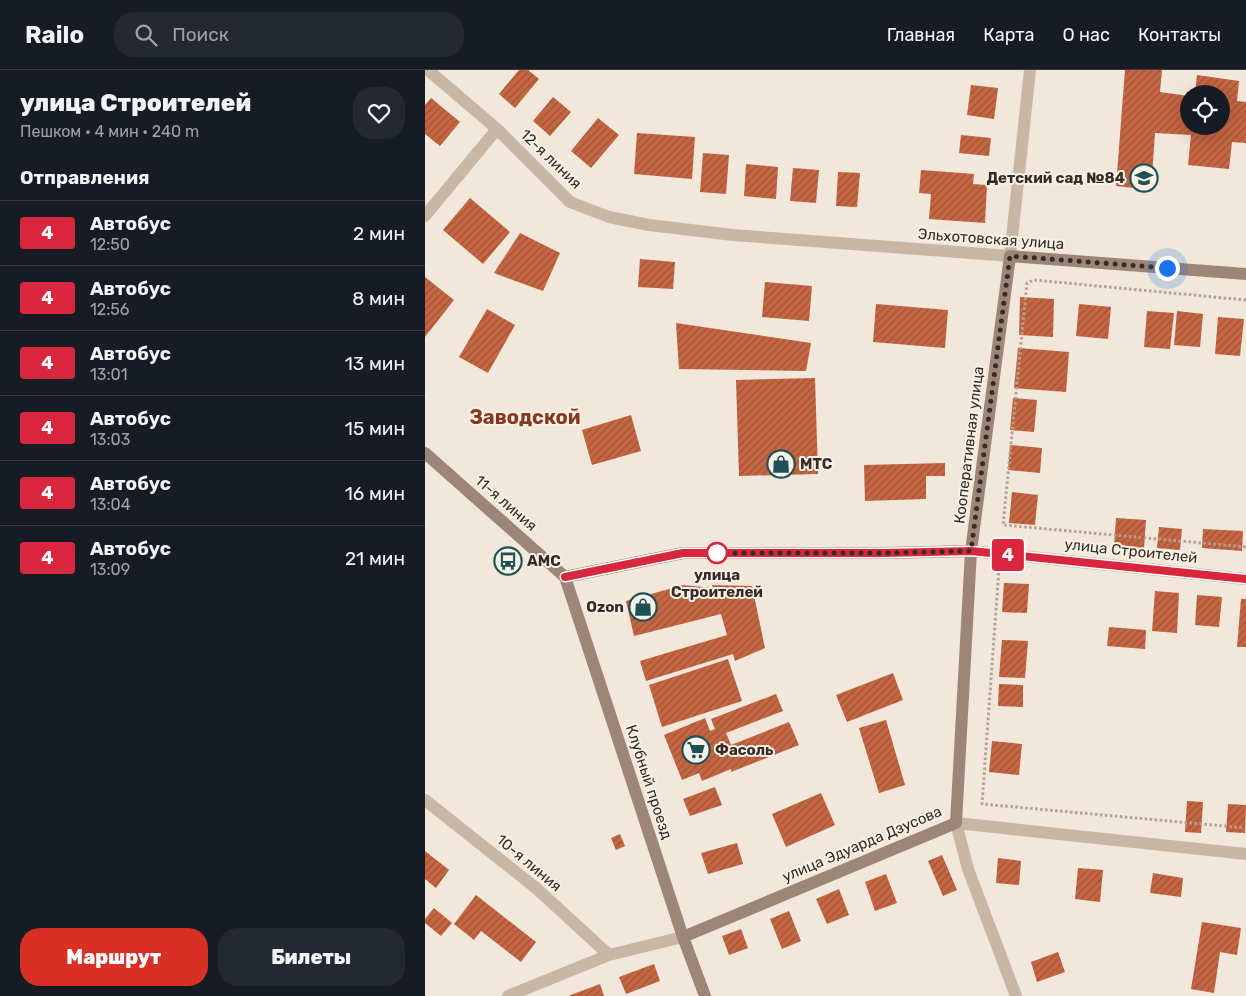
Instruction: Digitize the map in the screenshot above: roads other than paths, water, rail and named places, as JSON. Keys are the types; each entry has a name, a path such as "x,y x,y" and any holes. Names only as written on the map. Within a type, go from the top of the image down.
{"street":[{"name":"12-я линия","path":"428,70 497,129 570,202 609,216 649,225 733,235"},
{"name":"Кооперативная улица","path":"1016,996 968,869 956,823 971,551 1010,256 1030,70"},
{"path":"425,216 497,129"},
{"name":"Эльхотовская улица","path":"733,235 1246,274"},
{"name":"11-я линия","path":"425,453 565,577"},
{"name":"улица Строителей","path":"565,577 683,553 971,551 1246,579"},
{"name":"Клубный проезд","path":"565,577 683,937 705,996"},
{"name":"10-я линия","path":"425,800 536,888 609,955"},
{"name":"улица Эдуарда Дзусова","path":"508,996 609,955 683,937 956,823 1246,854"}],"place":[{"name":"Детский сад №84","path":"1144,178"},
{"name":"МТС","path":"781,464"},
{"name":"улица Строителей","path":"717,553"},
{"name":"АМС","path":"508,561"},
{"name":"Ozon","path":"643,607"},
{"name":"Фасоль","path":"696,750"}],"district":[{"name":"Заводской","path":"525,417"}]}
